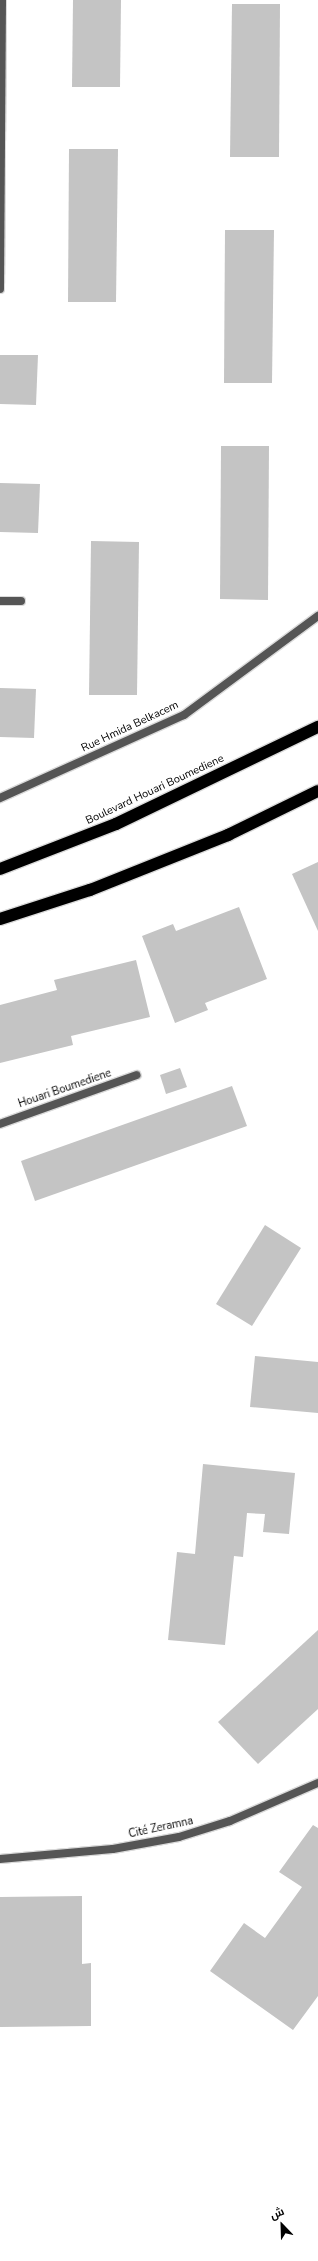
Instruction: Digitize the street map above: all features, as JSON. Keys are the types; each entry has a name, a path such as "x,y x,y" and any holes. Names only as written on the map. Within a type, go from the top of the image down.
{"highway":[{"name":"Boulevard Houari Boumediene","path":"0,869 116,824 318,727"},
{"path":"0,919 90,890 228,835 318,791"}],"street":[{"path":"0,288 2,0"},
{"path":"0,601 21,601"},
{"name":"Rue Hmida Belkacem","path":"0,798 184,715 318,616"},
{"name":"Houari Boumediene","path":"0,1124 137,1075"},
{"name":"Cité Zeramna","path":"0,1860 113,1849 179,1837 230,1821 318,1783"}],"building":[{"path":"73,0 121,0 120,87 72,87"},
{"path":"232,4 280,4 279,157 230,157"},
{"path":"69,149 118,149 116,302 68,302"},
{"path":"225,230 274,230 272,383 224,383"},
{"path":"0,355 38,355 36,405 0,404"},
{"path":"221,446 269,446 268,600 220,599"},
{"path":"0,483 40,484 38,533 0,532"},
{"path":"91,541 139,542 137,695 89,695"},
{"path":"0,688 36,689 34,738 0,737"},
{"path":"318,862 318,931 292,874"},
{"path":"239,907 267,979 205,1003 208,1010 175,1023 142,936 173,924 176,931"},
{"path":"136,960 150,1017 71,1036 73,1045 0,1063 0,1005 57,990 54,980"},
{"path":"180,1068 187,1087 166,1094 160,1075"},
{"path":"232,1086 247,1126 35,1201 21,1161"},
{"path":"265,1225 301,1248 252,1326 216,1304"},
{"path":"255,1356 318,1362 318,1413 250,1407"},
{"path":"203,1464 295,1473 289,1534 263,1532 265,1514 247,1513 243,1557 234,1556 225,1645 168,1640 177,1552 195,1554"},
{"path":"318,1630 318,1709 258,1764 218,1722"},
{"path":"313,1825 318,1828 318,1996 293,2030 210,1971 244,1923 265,1938 302,1887 279,1872"},
{"path":"82,1896 82,1964 91,1963 91,2026 0,2027 0,1897"}]}
